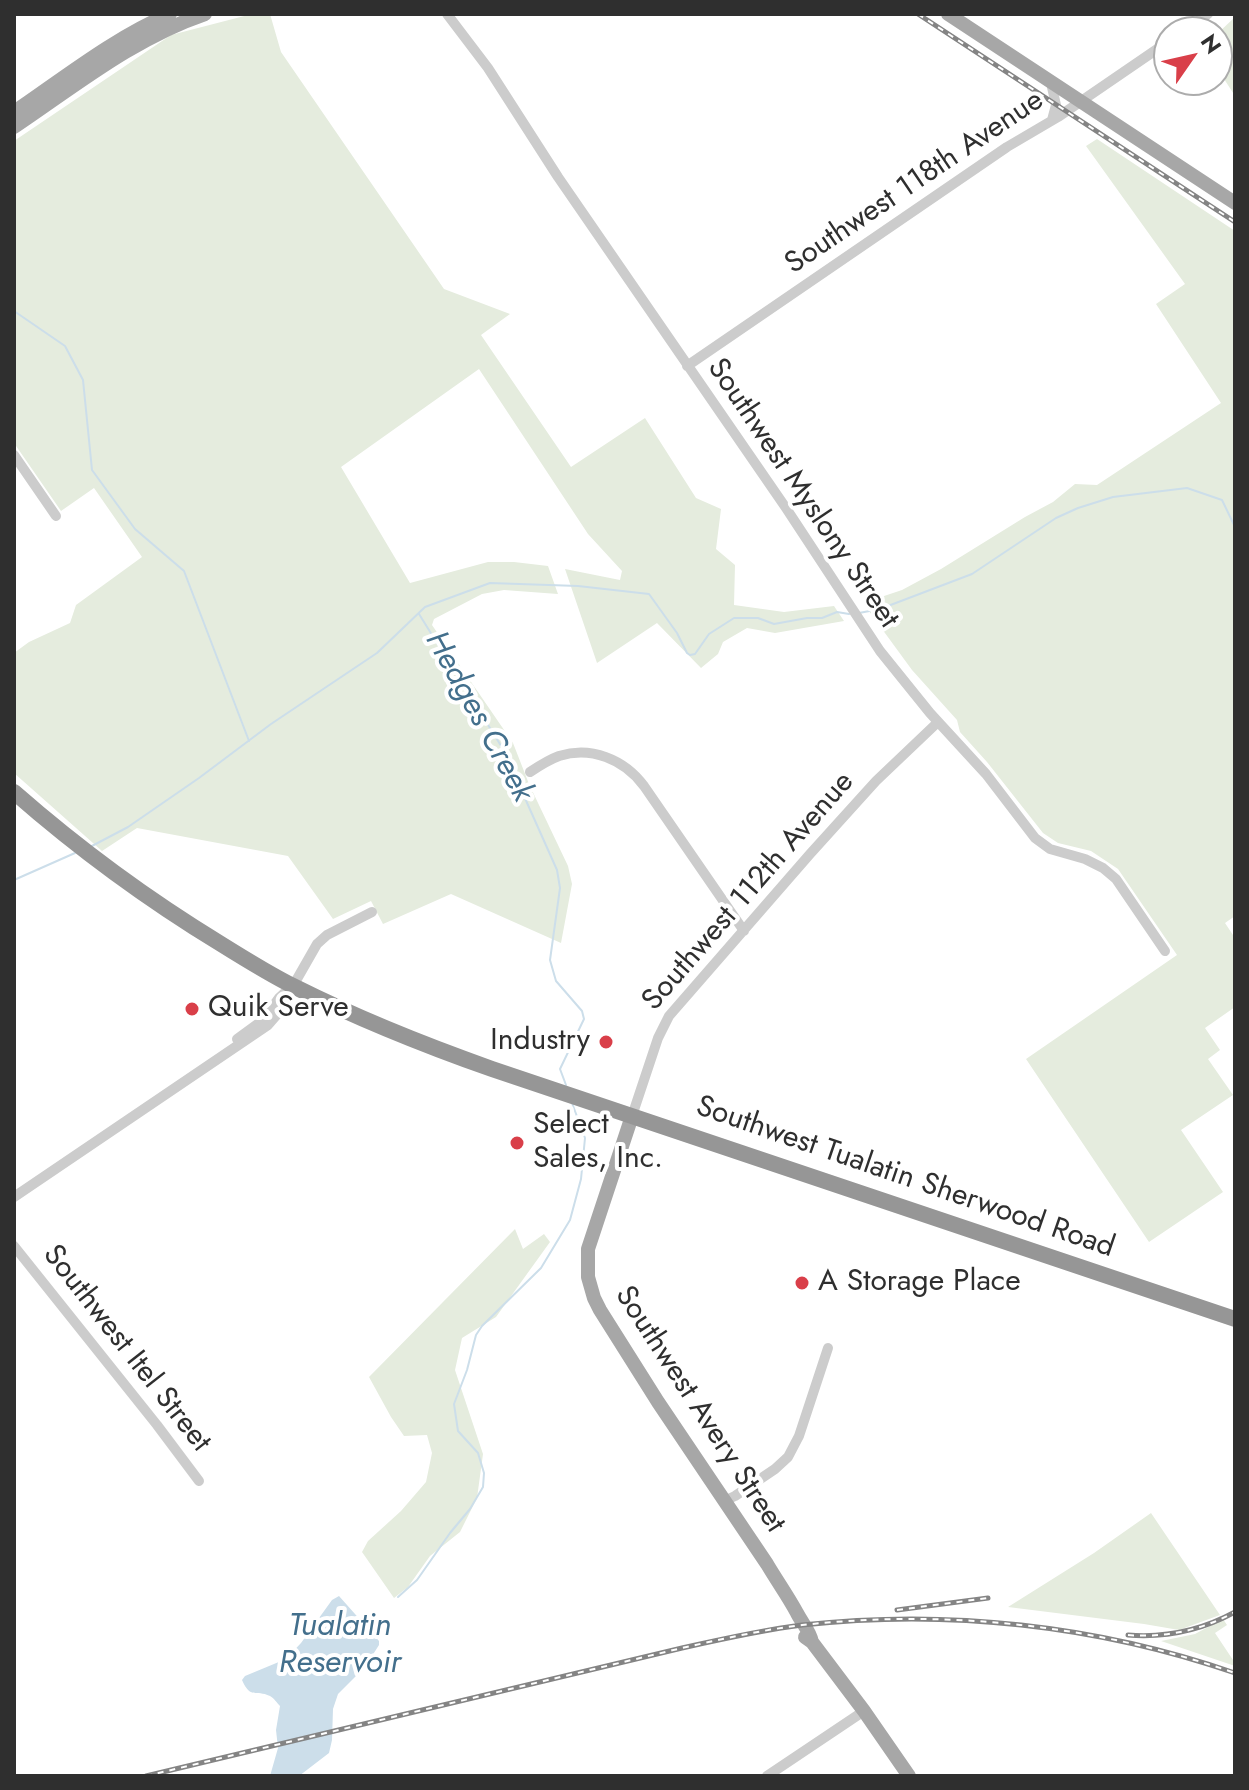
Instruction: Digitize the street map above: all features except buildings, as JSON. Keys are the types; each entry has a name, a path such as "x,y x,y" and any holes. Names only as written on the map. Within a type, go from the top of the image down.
{"highway":[{"name":"Southwest Tualatin Sherwood Road","path":"14,792 101,864 164,909 293,986 417,1042 1235,1319"}],"main road":[{"path":"14,112 107,49 170,14"},
{"path":"14,127 136,45 205,14"},
{"path":"948,14 1235,203"},
{"name":"Southwest Avery Street","path":"632,1116 590,1240 588,1277 594,1298 658,1402 782,1590 798,1626 864,1711 909,1776"}],"street":[{"name":"Southwest Myslony Street","path":"447,14 488,68 558,177 786,508 880,651 938,722 986,774 1035,838 1050,849 1103,868 1116,879 1165,951"},
{"name":"Southwest 118th Avenue","path":"687,366 1007,147 1153,52"},
{"path":"1050,81 1056,105 1052,120"},
{"path":"14,455 56,516"},
{"name":"Southwest 112th Avenue","path":"632,1116 665,1023 876,781 938,722"},
{"path":"530,772 559,756 585,753 598,754 622,764 638,778 744,931"},
{"path":"14,1197 273,1020 288,1002 309,954 321,940 372,912"},
{"name":"Southwest Itel Street","path":"14,1246 199,1481"},
{"path":"724,1501 783,1464 788,1457 799,1436 828,1348"},
{"path":"767,1776 864,1711"}],"shaded area":[{"path":"252,14 270,14 281,52 444,289 510,314 481,335 571,467 645,418 696,498 721,509 716,549 735,565 734,605 784,612 834,606 844,621 775,633 747,628 723,642 718,654 701,668 657,623 597,663 565,569 620,580 622,571 588,534 479,369 341,467 410,583 488,562 548,566 558,594 504,590 482,594 434,619 432,625 513,743 568,866 572,884 561,943 451,894 383,924 371,901 333,919 288,856 137,828 102,851 14,773 14,653 29,642 70,623 76,605 142,557 94,488 61,511 14,443 14,141 171,35"},
{"path":"1235,17 1235,96 1233,93"},
{"path":"1097,139 1235,231 1235,916 1225,923 1235,938 1235,1007 1205,1028 1220,1050 1208,1059 1233,1095 1181,1130 1223,1192 1149,1242 1026,1059 1177,955 1118,869 1091,851 1058,843 1043,833 960,732 957,720 912,670 863,603 902,590 941,569 1053,502 1075,484 1097,485 1221,403 1156,304 1185,284 1086,146"},
{"path":"515,1229 523,1249 544,1234 550,1242 496,1317 462,1338 455,1370 483,1454 477,1498 460,1532 430,1556 408,1587 394,1598 362,1552 368,1541 401,1511 426,1482 432,1453 427,1435 404,1436 369,1377"},
{"path":"1151,1513 1220,1615 1179,1630 1008,1607 1094,1553"},
{"path":"1223,1619 1227,1625 1215,1633 1235,1666 1161,1641 1195,1634"}],"water":[{"name":"Tualatin Reservoir","path":"339,1596 379,1641 379,1645 365,1667 338,1694 333,1709 329,1753 299,1776 270,1776 278,1748 276,1730 280,1706 270,1696 251,1692 242,1680 286,1659 332,1600"}],"waterway":[{"path":"14,311 65,346 83,380 92,470 135,529 184,571 249,741"},
{"name":"Hedges Creek","path":"859,613 880,609 972,574 1056,518 1113,497 1187,488 1222,500 1235,527"},
{"name":"Hedges Creek","path":"90,847 128,827 271,724 377,653 425,607 490,583 578,586 649,594 690,655 695,654 709,634 734,618 758,618 774,624 822,618 837,612 849,614"},
{"name":"Hedges Creek","path":"419,614 503,749 557,870 560,888 550,960 556,981 582,1011 584,1019 560,1069 566,1085"},
{"name":"Hedges Creek","path":"14,880 75,853"},
{"name":"Hedges Creek","path":"398,1597 417,1580 483,1487 484,1473 478,1453 458,1431 454,1404 476,1335 541,1268 570,1220 581,1179 585,1138 572,1103"}],"railway":[{"path":"918,14 1235,222"},
{"path":"897,1610 988,1598"},
{"path":"1128,1635 1183,1631 1210,1624 1235,1612"},
{"path":"146,1776 682,1648 802,1625 912,1619 1021,1625 1129,1643 1235,1673"}],"place":[{"name":"Quik Serve","path":"192,1009"},
{"name":"Industry","path":"606,1042"},
{"name":"Select Sales, Inc.","path":"517,1143"},
{"name":"A Storage Place","path":"802,1283"}]}
